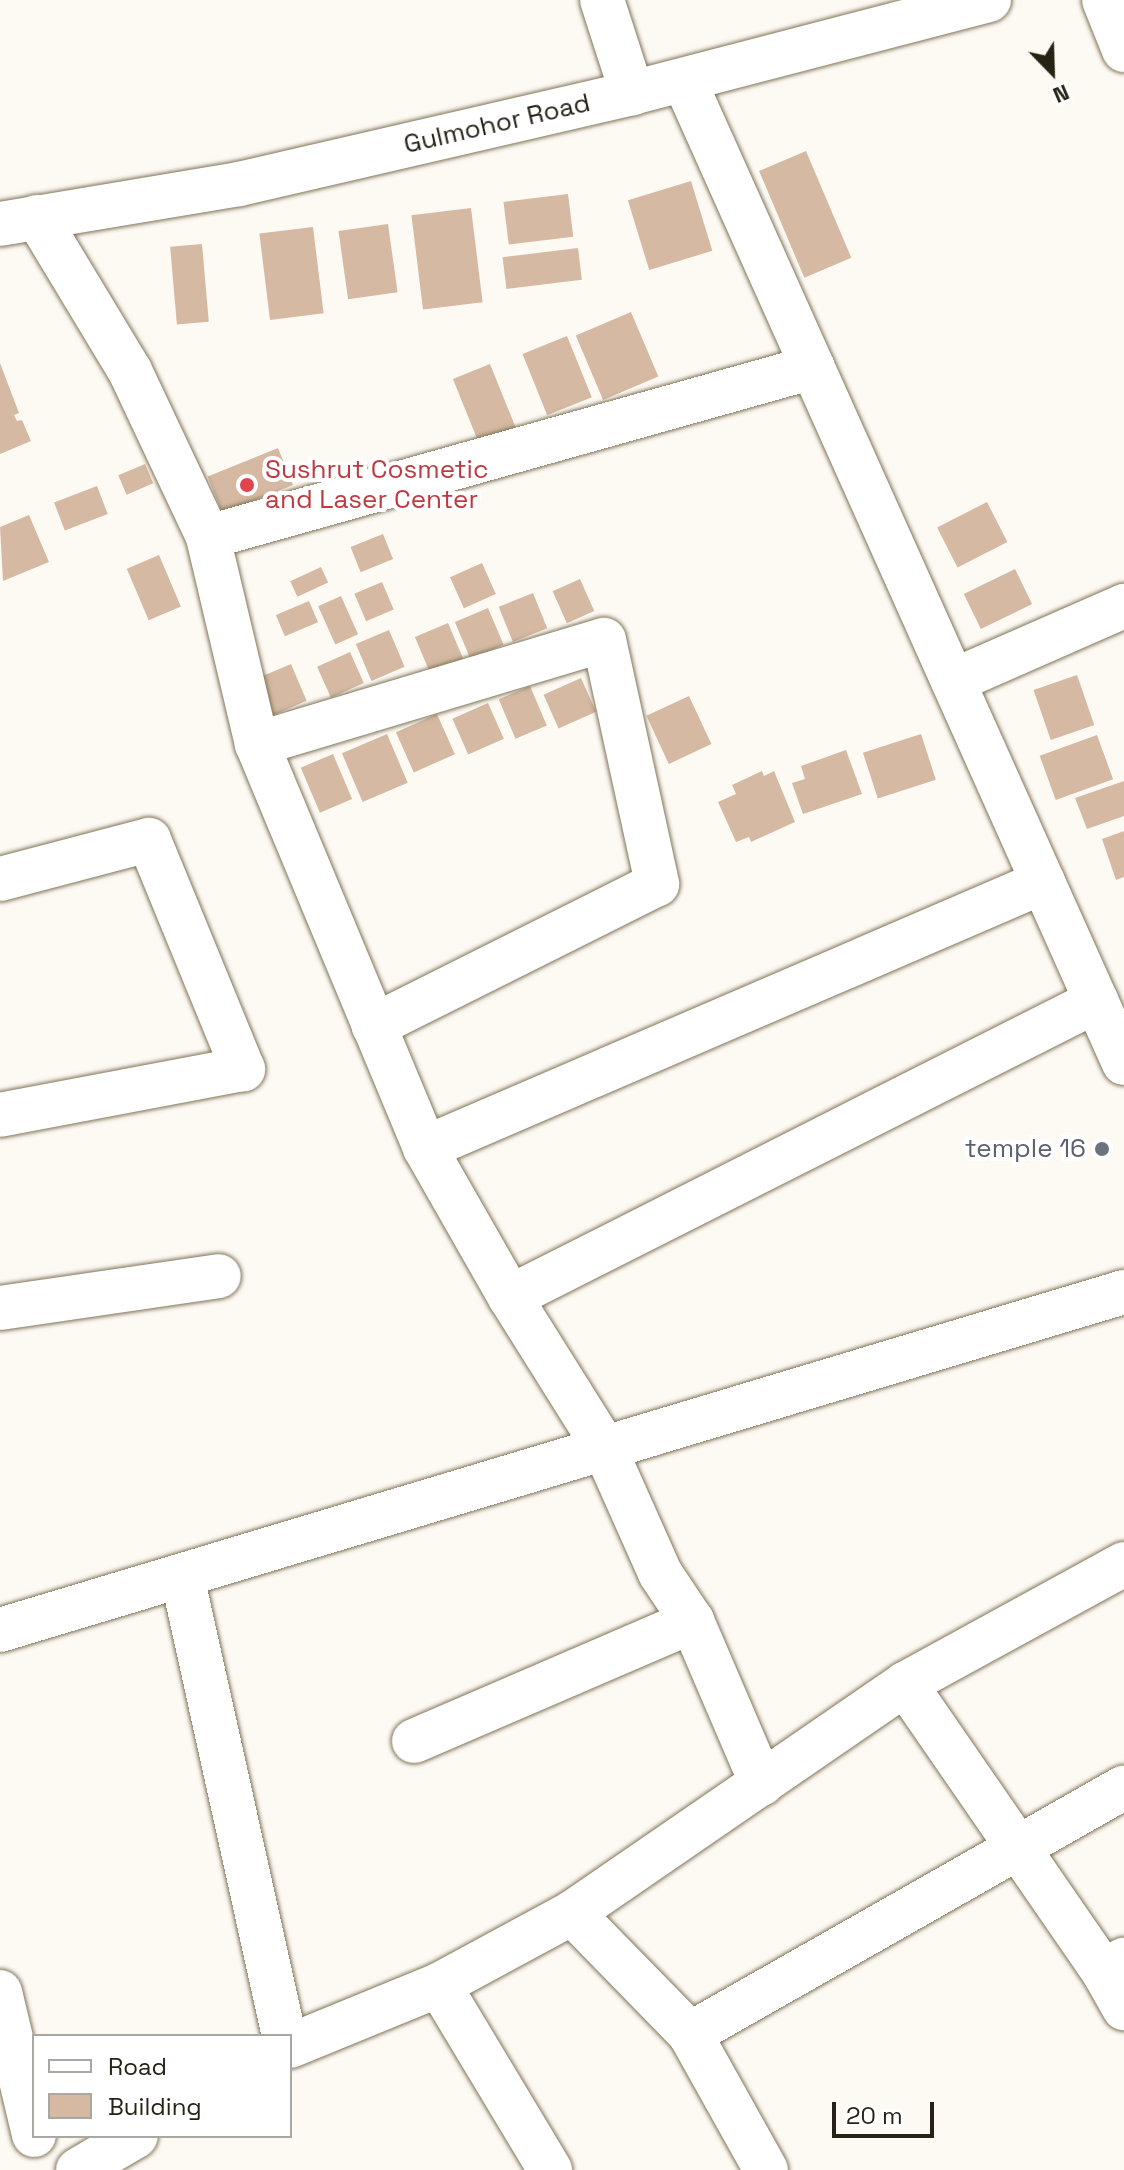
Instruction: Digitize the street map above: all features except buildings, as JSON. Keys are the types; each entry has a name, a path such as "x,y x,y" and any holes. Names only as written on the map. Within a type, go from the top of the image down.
{"street":[{"path":"602,0 632,93"},
{"name":"Gulmohor Road","path":"18,220 239,184 632,93 989,0"},
{"path":"1104,0 1124,50"},
{"path":"684,80 1124,1063"},
{"path":"18,220 130,371 208,537 257,744 425,1148 510,1297 604,1447 660,1573 692,1621 762,1784"},
{"path":"208,537 813,367"},
{"path":"953,681 1124,606"},
{"path":"257,744 604,640 657,884 374,1026"},
{"path":"0,879 149,840 243,1069 0,1115"},
{"path":"425,1148 1043,882"},
{"path":"510,1297 1096,1001"},
{"path":"0,1308 219,1276"},
{"path":"0,1630 1124,1292"},
{"path":"292,2045 439,1985 572,1913 905,1684 1124,1564"},
{"path":"182,1576 284,2034"},
{"path":"414,1741 692,1621"},
{"path":"905,1684 1018,1847 1117,1980"},
{"path":"690,2034 1124,1787"},
{"path":"572,1913 690,2034 766,2170"},
{"path":"439,1985 550,2170"},
{"path":"0,1992 32,2128"},
{"path":"34,2138 42,2170"},
{"path":"78,2170 133,2138"}],"place":[{"name":"Sushrut Cosmetic and Laser Center","path":"247,485"},
{"name":"temple 16","path":"1102,1149"}]}
